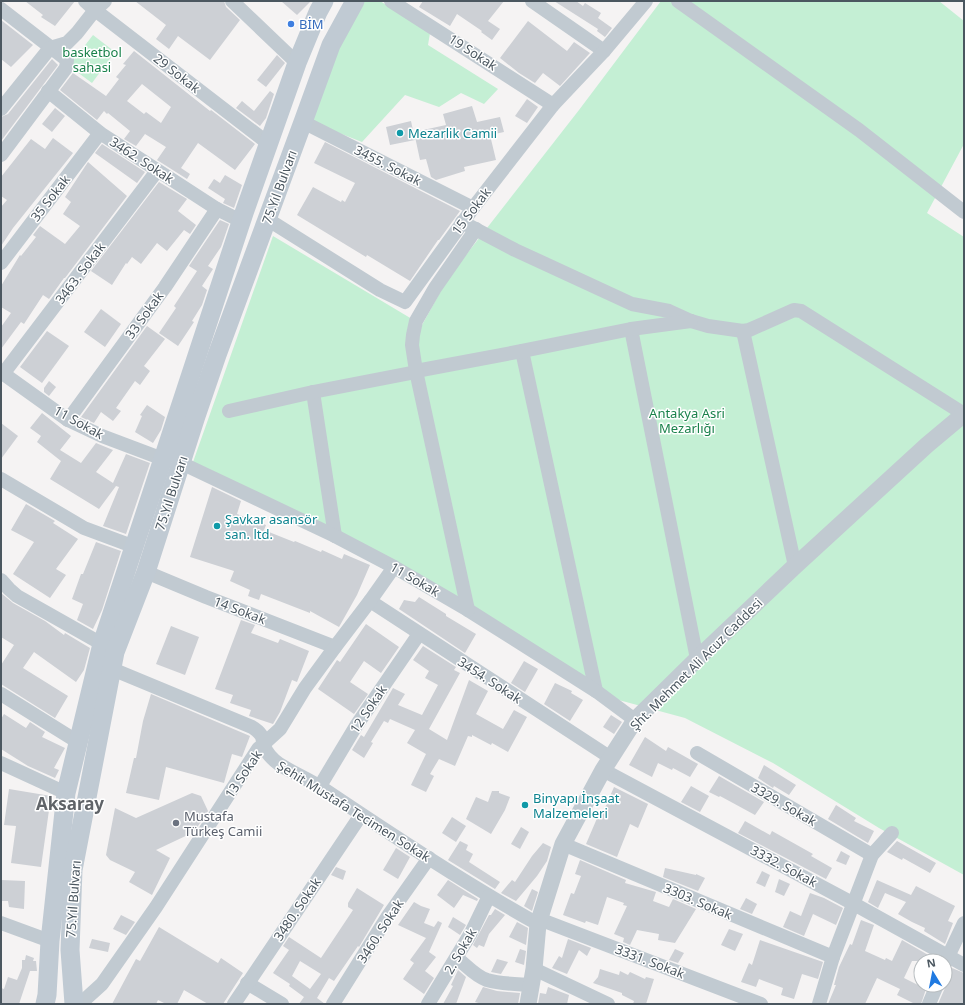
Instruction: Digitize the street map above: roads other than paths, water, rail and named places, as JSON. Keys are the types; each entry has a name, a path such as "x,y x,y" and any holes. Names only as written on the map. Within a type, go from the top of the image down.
{"main road":[{"name":"75.Yıl Bulvarı","path":"74,1004 70,950 73,870 115,652 146,572 172,461 241,221 297,63 324,1"},
{"name":"75.Yıl Bulvarı","path":"45,1004 47,994 50,941 66,793 102,644 135,547 217,355 331,45 355,1"}],"street":[{"path":"232,1 297,63"},
{"name":"19 Sokak","path":"392,1 553,105"},
{"path":"532,1 604,51"},
{"name":"15 Sokak","path":"267,220 380,290 405,302 472,208 553,105 604,51 646,1"},
{"path":"678,1 859,130 964,212"},
{"path":"1,109 50,48 67,43 77,33 95,4"},
{"name":"29 Sokak","path":"95,4 269,144"},
{"path":"1,9 67,60 66,68 1,156"},
{"name":"3462. Sokak","path":"48,91 100,133 217,209 241,221"},
{"name":"3455. Sokak","path":"303,122 472,208"},
{"name":"35 Sokak","path":"1,263 100,133"},
{"name":"3463. Sokak","path":"2,373 157,171"},
{"name":"33 Sokak","path":"68,420 165,287 217,209"},
{"path":"462,222 571,276 632,304 669,311 691,321 708,326 743,331 749,330 794,310 801,311 964,414"},
{"path":"468,610 416,371 412,335 416,321 434,288 476,229"},
{"path":"229,411 313,392 631,329 691,321"},
{"path":"631,329 697,659"},
{"path":"743,331 795,566"},
{"path":"522,351 596,691"},
{"name":"11 Sokak","path":"2,373 68,420 102,436 172,461 335,536 394,567 468,610 596,691 635,720"},
{"path":"313,392 335,536"},
{"name":"Şht. Mehmet Ali Acuz Caddesi","path":"528,1004 538,921 563,844 607,764 635,720 795,566 927,444 964,414"},
{"path":"1,479 84,528 135,547"},
{"name":"13 Sokak","path":"80,1004 102,984 156,908 258,749 280,729 306,688 394,567"},
{"name":"14 Sokak","path":"146,572 335,647"},
{"path":"1,580 9,590 17,596 102,644"},
{"name":"3454. Sokak","path":"370,601 607,764"},
{"name":"12 Sokak","path":"320,786 356,726 419,634"},
{"name":"Şehit Mustafa Tecimen Sokak","path":"112,669 252,727 259,732 263,738 263,745 269,756 279,764 320,786 361,815 489,896 538,921"},
{"path":"1,694 78,742"},
{"name":"3329. Sokak","path":"697,753 872,855"},
{"path":"1,763 66,793"},
{"name":"3332. Sokak","path":"607,764 854,904 936,953"},
{"name":"3480. Sokak","path":"234,1004 361,815"},
{"path":"819,1004 833,957 872,855 892,833"},
{"name":"3303. Sokak","path":"563,844 833,957"},
{"name":"3460. Sokak","path":"334,1004 388,916 429,858"},
{"name":"2. Sokak","path":"428,1004 457,958 489,896"},
{"name":"3331. Sokak","path":"538,921 760,1004"},
{"path":"1,923 50,941"},
{"path":"949,953 964,923"},
{"path":"457,958 475,974 486,980 503,983 532,977 608,1004"},
{"name":"3332. Sokak","path":"953,961 964,965"},
{"path":"247,983 282,1004"},
{"path":"929,1004 933,993"}],"place":[{"name":"BİM","path":"291,24"},
{"name":"Mezarlik Camii","path":"400,133"},
{"name":"Şavkar asansör san. ltd.","path":"217,526"},
{"name":"Binyapı İnşaat Malzemeleri","path":"525,805"},
{"name":"Mustafa Türkeş Camii","path":"176,823"}],"district":[{"name":"Aksaray","path":"70,803"}],"park label":[{"name":"basketbol sahasi","path":"92,60"},
{"name":"Antakya Asri Mezarlığı","path":"687,420"}]}
